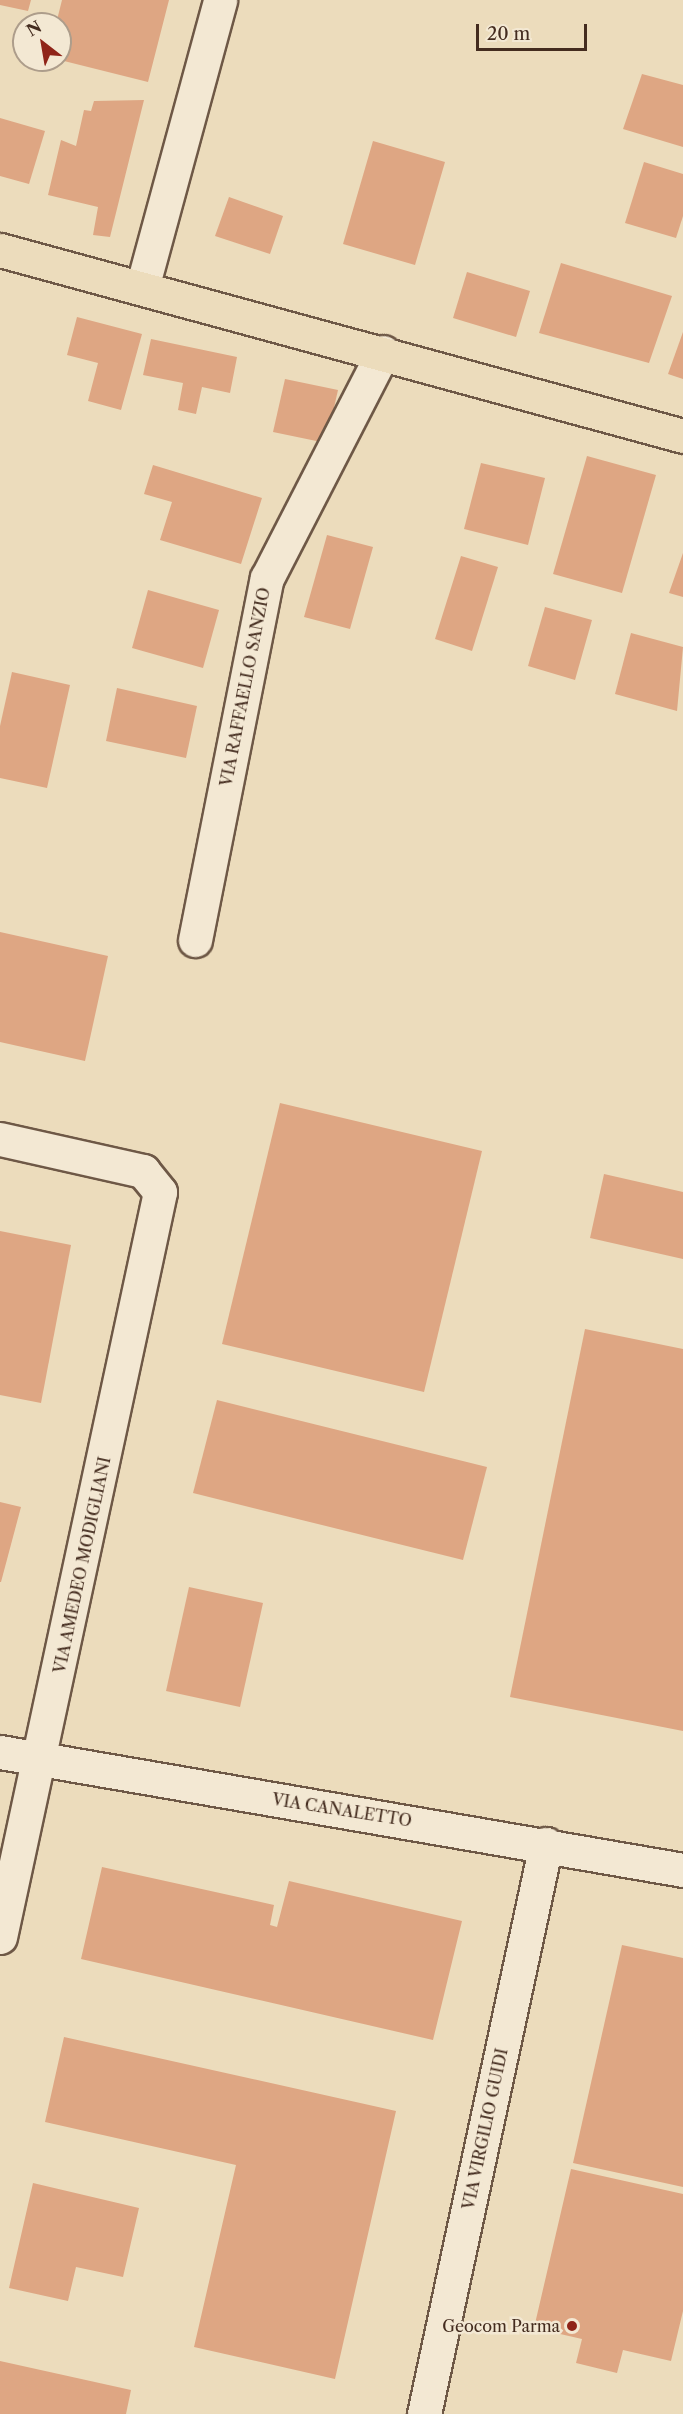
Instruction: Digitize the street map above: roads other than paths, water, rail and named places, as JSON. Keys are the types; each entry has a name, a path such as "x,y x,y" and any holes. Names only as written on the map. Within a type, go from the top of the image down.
{"main road":[{"path":"0,250 383,352 683,436"}],"street":[{"path":"142,288 220,0"},
{"name":"VIA RAFFAELLO SANZIO","path":"195,940 267,578 383,352"},
{"name":"VIA AMEDEO MODIGLIANI","path":"0,1139 143,1171 160,1192 40,1761 0,1937"},
{"name":"VIA CANALETTO","path":"0,1752 40,1761 546,1844 683,1870"},
{"name":"VIA VIRGILIO GUIDI","path":"424,2414 546,1844"}],"place":[{"name":"Geocom Parma","path":"572,2326"}]}
